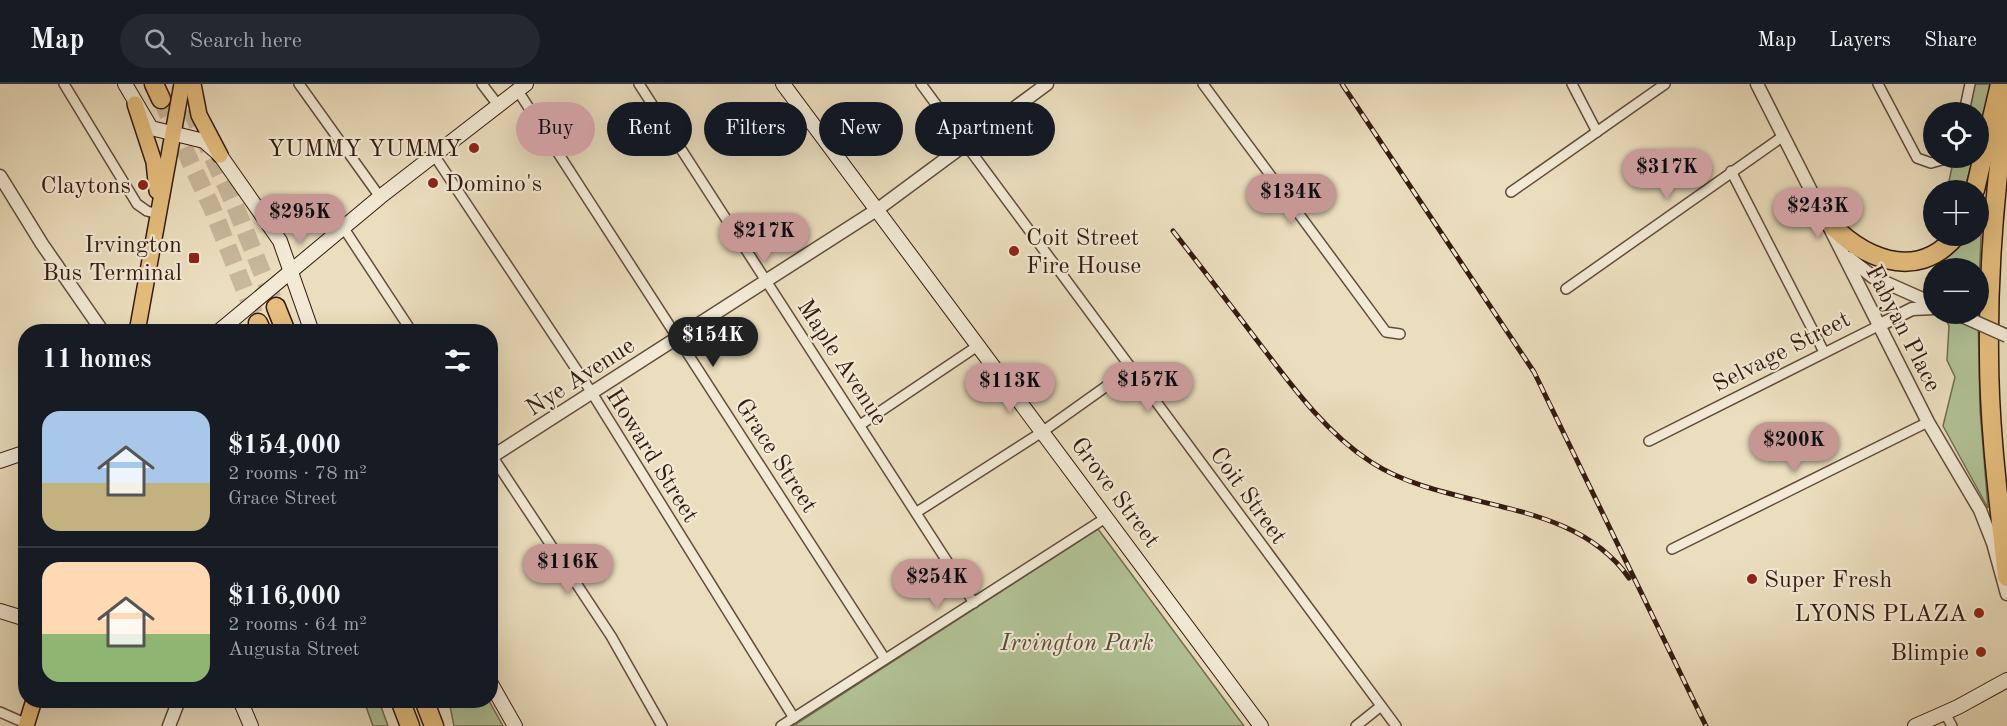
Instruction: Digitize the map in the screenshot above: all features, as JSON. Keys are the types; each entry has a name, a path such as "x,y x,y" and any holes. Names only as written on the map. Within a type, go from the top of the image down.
{"highway":[{"path":"1976,180 2000,84"},
{"path":"2007,103 1992,242 1989,353 1994,451 2007,577"},
{"path":"1825,218 1859,248 1878,257 1897,261 1917,260 1945,246"},
{"path":"276,307 283,324"},
{"path":"403,708 410,726"},
{"path":"427,708 434,726"}],"main road":[{"path":"125,84 151,128 204,141 220,155"},
{"path":"138,324 182,84"},
{"path":"193,84 199,115 220,155 276,234 292,270 309,324"},
{"name":"Grove Street","path":"783,84 1261,726"},
{"path":"228,324 380,197 522,88"},
{"path":"135,104 154,162 158,214"},
{"path":"0,461 18,455"},
{"path":"0,610 18,616"},
{"path":"1915,726 1946,713 2007,680"},
{"path":"498,696 515,726"},
{"path":"27,725 32,708"},
{"path":"243,708 251,726"}],"street":[{"path":"64,84 137,204 147,211 158,214"},
{"path":"299,84 380,197"},
{"path":"482,84 498,105"},
{"name":"Maple Avenue","path":"639,84 974,603"},
{"name":"Coit Street","path":"921,84 934,102"},
{"name":"Nye Avenue","path":"1022,102 1047,84"},
{"path":"1203,84 1386,332 1400,334"},
{"path":"1572,84 1597,132"},
{"path":"1511,192 1665,84"},
{"name":"Fabyan Place","path":"1757,84 1928,422 1980,510 1993,543 2007,594"},
{"path":"1878,84 1912,152 1923,161"},
{"path":"1966,102 1970,84"},
{"name":"Grace Street","path":"522,88 678,338 885,659"},
{"path":"1566,289 1782,136"},
{"name":"Howard Street","path":"434,155 592,393 794,718"},
{"name":"Nye Avenue","path":"498,452 878,209 949,156"},
{"name":"Coit Street","path":"974,156 1396,726"},
{"path":"1731,171 1824,352"},
{"path":"0,176 46,250 97,324"},
{"path":"344,227 407,324"},
{"path":"1839,246 1866,273 1923,301"},
{"name":"Selvage Street","path":"1649,441 1912,309 1923,308"},
{"path":"1979,324 2007,336"},
{"path":"860,425 979,345"},
{"path":"917,512 1042,432 1132,368"},
{"path":"1672,549 1928,422"},
{"path":"498,466 611,636 662,726"},
{"path":"781,726 1107,517"},
{"path":"1356,726 1381,706"},
{"path":"169,726 176,708"},
{"path":"0,712 27,725"},
{"path":"1946,713 1952,726"}],"green space":[{"path":"1970,84 1995,84 1989,106 1989,102 1966,102"},
{"path":"1952,168 1971,168 1967,180 1949,180"},
{"path":"1949,246 1981,246 1980,258 1942,258"},
{"path":"1948,324 1978,324 1980,410 1988,508 1943,426 1955,377 1947,360"},
{"name":"Irvington Park","path":"1098,529 1244,726 793,726"},
{"path":"367,708 382,708 388,726 373,726"},
{"path":"450,708 493,708 503,726 454,726"}],"tunnel":[{"path":"179,84 233,201 276,307"},
{"path":"161,99 212,208 258,323"}],"railway":[{"path":"1342,84 1534,372 1706,726"},
{"path":"1173,231 1297,391 1324,423 1355,450 1371,462 1402,478 1436,490 1542,518 1575,532 1604,551 1629,578"}],"place":[{"name":"YUMMY YUMMY","path":"474,148"},
{"name":"Domino's","path":"433,183"},
{"name":"Claytons","path":"143,185"},
{"name":"Coit Street Fire House","path":"1014,251"},
{"name":"Irvington Bus Terminal","path":"194,258"},
{"name":"Super Fresh","path":"1752,579"},
{"name":"LYONS PLAZA","path":"1979,613"},
{"name":"Blimpie","path":"1981,652"}]}
